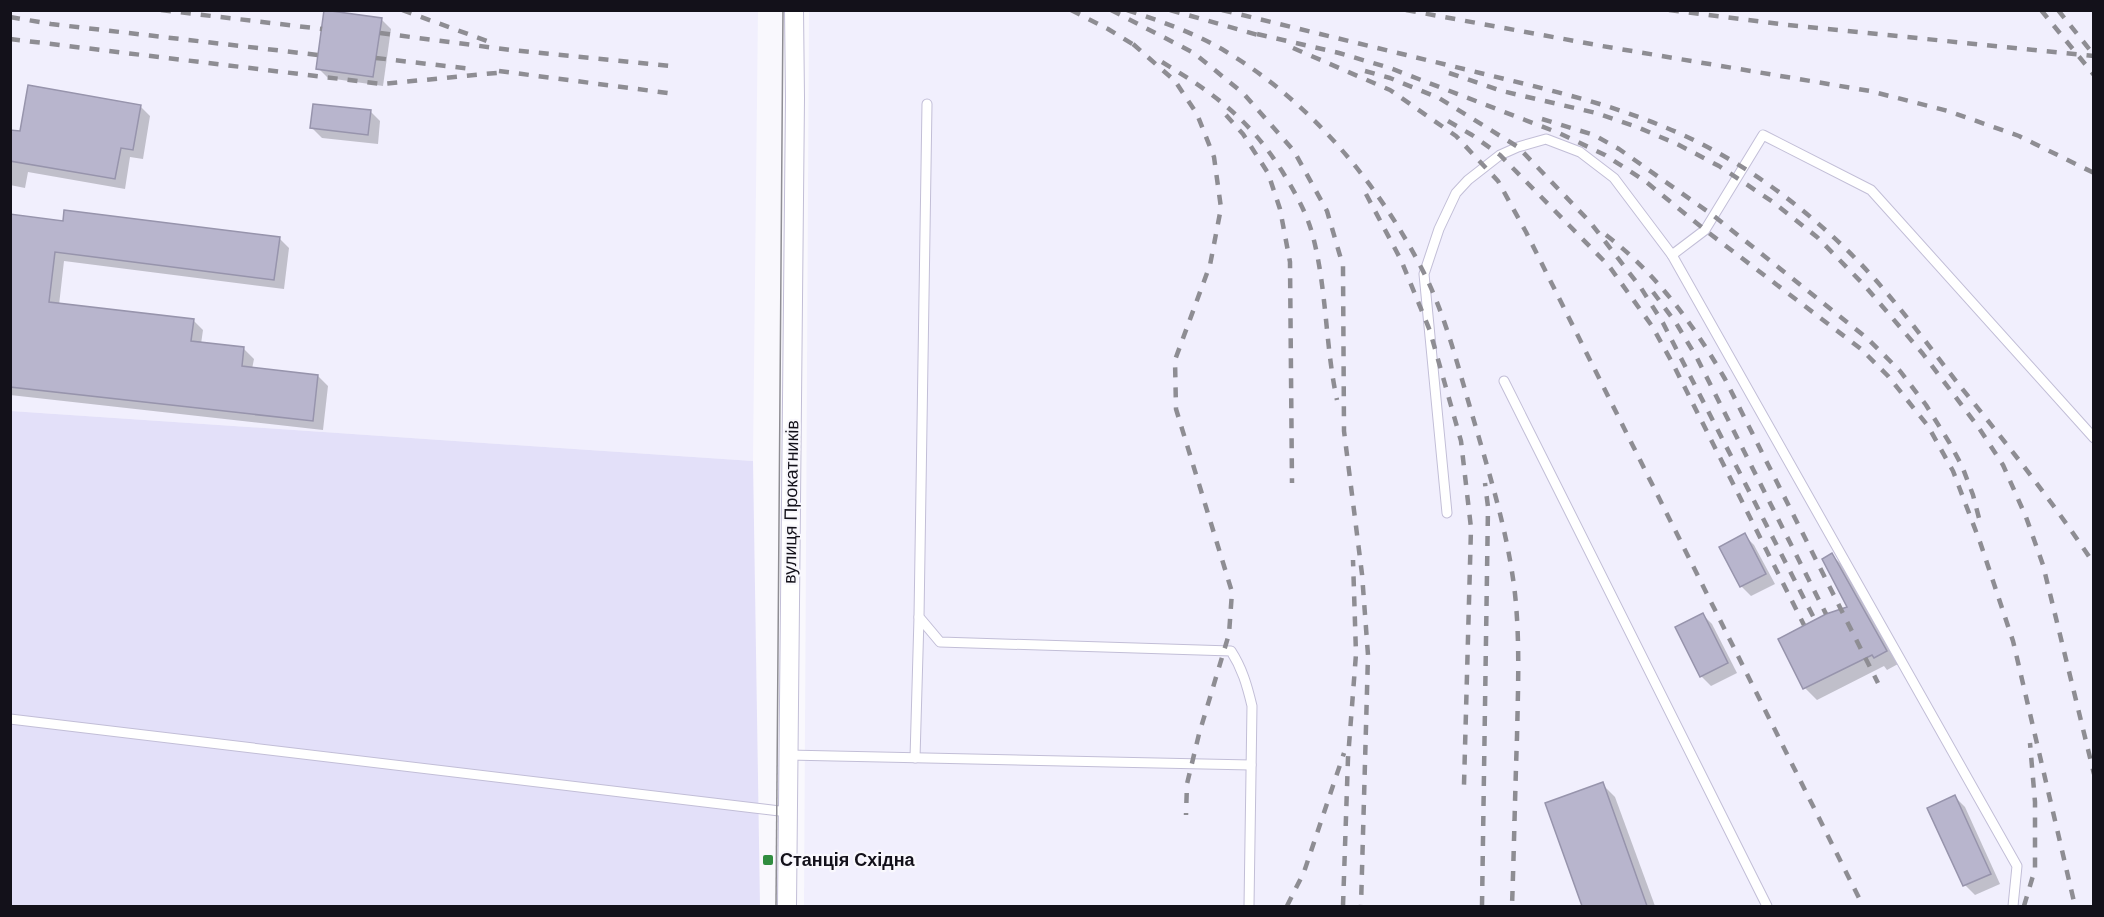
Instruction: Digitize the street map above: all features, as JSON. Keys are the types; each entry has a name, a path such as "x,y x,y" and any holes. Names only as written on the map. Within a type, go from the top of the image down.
{"street":[{"name":"вулиця Прокатників","path":"787,906 794,10"}],"lane":[{"path":"915,758 927,104"},
{"path":"1672,255 1705,230 1763,135 1871,190 2094,438"},
{"path":"1447,513 1424,274 1439,229 1456,193 1468,180 1500,155 1518,147 1546,140 1580,152 1614,178 1672,255 2017,866 2013,906"},
{"path":"1504,381 1767,906"},
{"path":"919,617 940,642 1231,651 1240,665 1252,706 1249,906"},
{"path":"10,718 788,812"},
{"path":"788,755 1251,765"}],"shaded area":[{"path":"10,11 758,11 753,461 11,411"},
{"path":"809,11 2093,11 2093,906 804,906"},
{"path":"11,411 753,461 760,906 11,906"}],"building":[{"path":"324,10 382,18 373,77 316,69"},
{"path":"28,85 141,105 133,150 121,148 115,179 10,161 10,130 20,131"},
{"path":"313,104 371,110 368,135 310,128"},
{"path":"64,210 280,237 274,280 55,252 49,302 194,319 191,341 244,347 242,366 318,375 313,421 10,387 10,214 63,221"},
{"path":"1745,533 1766,574 1740,587 1719,547"},
{"path":"1832,553 1887,651 1874,658 1872,655 1803,689 1778,639 1826,614 1847,607 1822,559"},
{"path":"1703,613 1728,663 1700,677 1675,627"},
{"path":"1603,782 1647,906 1582,906 1545,803"},
{"path":"1955,795 1991,874 1963,886 1927,808"}],"tram line":[{"path":"776,906 783,10"}],"railway":[{"path":"161,10 322,29"},
{"path":"402,10 487,41"},
{"path":"1071,10 1139,48"},
{"path":"1111,10 1194,53 1244,94 1294,151 1327,211 1343,266 1344,431 1362,574 1368,655 1361,906"},
{"path":"1127,10 1190,33 1225,51 1286,95 1314,120 1364,177 1386,208 1432,290 1451,342 1491,481 1508,548 1515,594 1518,629 1518,683 1512,906"},
{"path":"1170,10 1265,37"},
{"path":"1222,10 1595,103 1662,126 1716,151 1742,167 1767,183 1814,220 1871,275 2029,473 2094,564"},
{"path":"1406,10 1870,91 1948,111 2019,136 2094,173"},
{"path":"1669,10 1788,25 2094,56"},
{"path":"2041,10 2094,75"},
{"path":"2058,10 2094,55"},
{"path":"10,17 51,24 318,55"},
{"path":"380,33 511,50 670,66"},
{"path":"1257,34 1339,53 1390,68 1559,133 1605,155 1645,181 1705,230 1861,349 1888,376 1928,426 1953,471 1980,542 2013,641 2075,906"},
{"path":"10,39 382,84 506,72"},
{"path":"1133,44 1175,81 1197,114 1214,157 1221,208 1210,265 1175,360 1176,409 1232,592 1229,634 1199,734 1187,784 1186,815"},
{"path":"1293,48 1390,90 1456,136 1498,181 1526,232 1863,906"},
{"path":"376,58 472,69"},
{"path":"1162,62 1215,97 1244,122 1270,153 1299,201 1317,253 1337,400"},
{"path":"499,71 668,93"},
{"path":"1365,71 1390,78 1439,98 1518,147 1590,222 1641,288 1663,323 1815,620"},
{"path":"1449,73 1502,91 1596,113 1677,144 1719,166 1773,202 1817,237 1865,286 1923,354 1979,428 2003,465 2026,517 2043,565 2094,774"},
{"path":"1226,115 1243,134 1268,173 1280,209 1290,262 1292,483"},
{"path":"1542,119 1594,135 1619,149 1714,216 1867,338 1900,371 1926,405 1949,442 1962,466 1981,526"},
{"path":"1448,121 1500,155 1609,266 1652,326 1804,625"},
{"path":"1366,194 1401,260 1430,331 1461,441 1471,528 1464,785"},
{"path":"1606,235 1641,266 1673,301 1713,359 1878,683"},
{"path":"1653,292 1676,323 1697,358 1826,614"},
{"path":"1482,906 1488,507 1485,483"},
{"path":"1343,906 1348,758 1356,654 1353,560"},
{"path":"2024,906 2035,869 2035,802 2030,743"},
{"path":"1287,906 1304,872 1344,753"}],"place":[{"name":"Станція Східна","path":"768,860"}]}
